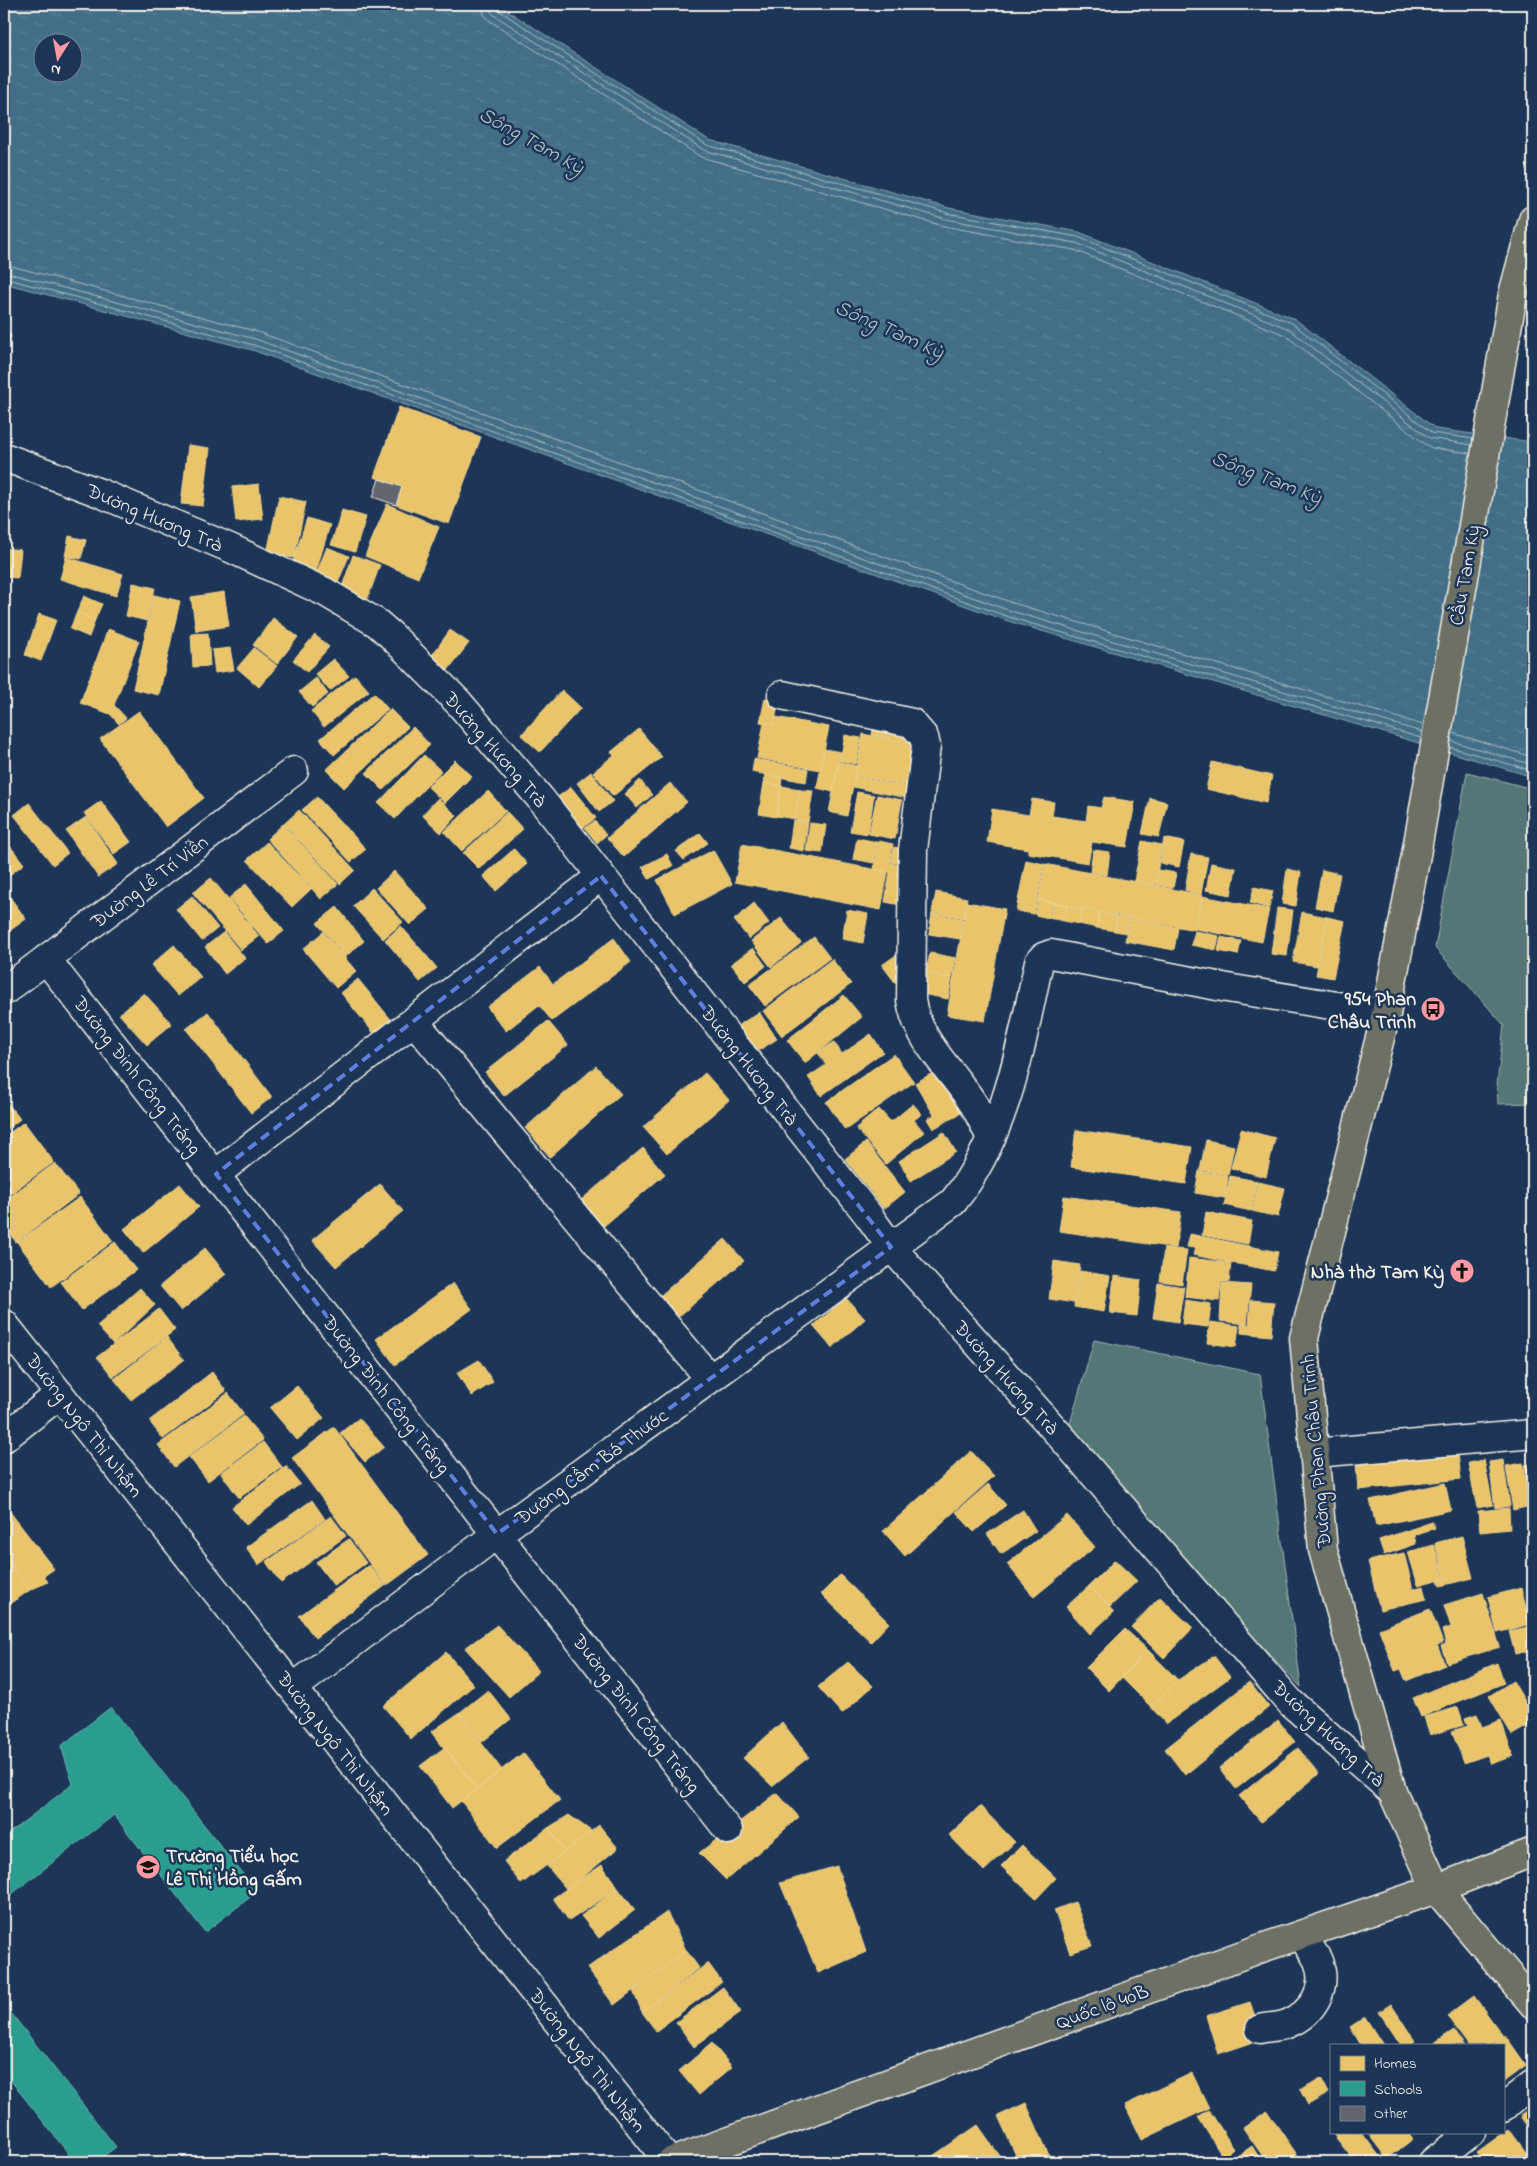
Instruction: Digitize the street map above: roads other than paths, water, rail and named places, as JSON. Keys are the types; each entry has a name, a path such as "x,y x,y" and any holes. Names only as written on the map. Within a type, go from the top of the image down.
{"main road":[{"name":"Cầu Tam Kỳ","path":"1416,855 1513,294 1527,269 1533,220"},
{"name":"Đường Phan Châu Trinh","path":"1416,855 1386,1014 1304,1338 1322,1550 1392,1791 1436,1889 1533,2004"},
{"name":"Quốc lộ 40B","path":"670,2162 1301,1934 1436,1889 1533,1852"}],"street":[{"name":"Đường Hương Trà","path":"12,459 100,492 230,548 324,592 377,622 410,652 459,703 540,798 863,1208 891,1247 1064,1441 1291,1703 1392,1791"},
{"path":"782,695 912,723 924,737 926,746 912,850 914,913 911,1000 913,1012 920,1030 974,1105 990,1136"},
{"name":"Đường Lê Trí Viễn","path":"4,991 294,771"},
{"path":"216,1174 601,876"},
{"name":"Đường Cầm Bá Thước","path":"293,1688 497,1534 953,1202 970,1180 1000,1116 1020,1049 1039,962 1043,958 1051,954 1233,989 1386,1014"},
{"name":"Đường Đinh Công Tráng","path":"46,959 728,1830"},
{"path":"414,1021 710,1379"},
{"name":"Đường Ngô Thì Nhậm","path":"4,1324 670,2162"},
{"path":"4,1438 60,1394"},
{"path":"1315,1454 1533,1434"},
{"path":"1260,2030 1285,2025 1305,2013 1316,2003 1320,1990 1321,1976 1318,1962 1301,1934"},
{"path":"1504,2106 1533,2084"},
{"path":"1433,2162 1468,2134"}],"water":[{"name":"Sông Tam Kỳ","path":"4,4 497,4 709,140 949,208 1079,232 1295,319 1436,429 1533,442 1533,777 1008,621 252,350 4,283"}],"place":[{"name":"954 Phan Châu Trinh","path":"1433,1009"},
{"name":"Nhà thờ Tam Kỳ","path":"1462,1271"},
{"name":"Trường Tiểu học Lê Thị Hồng Gấm","path":"148,1867"}]}
